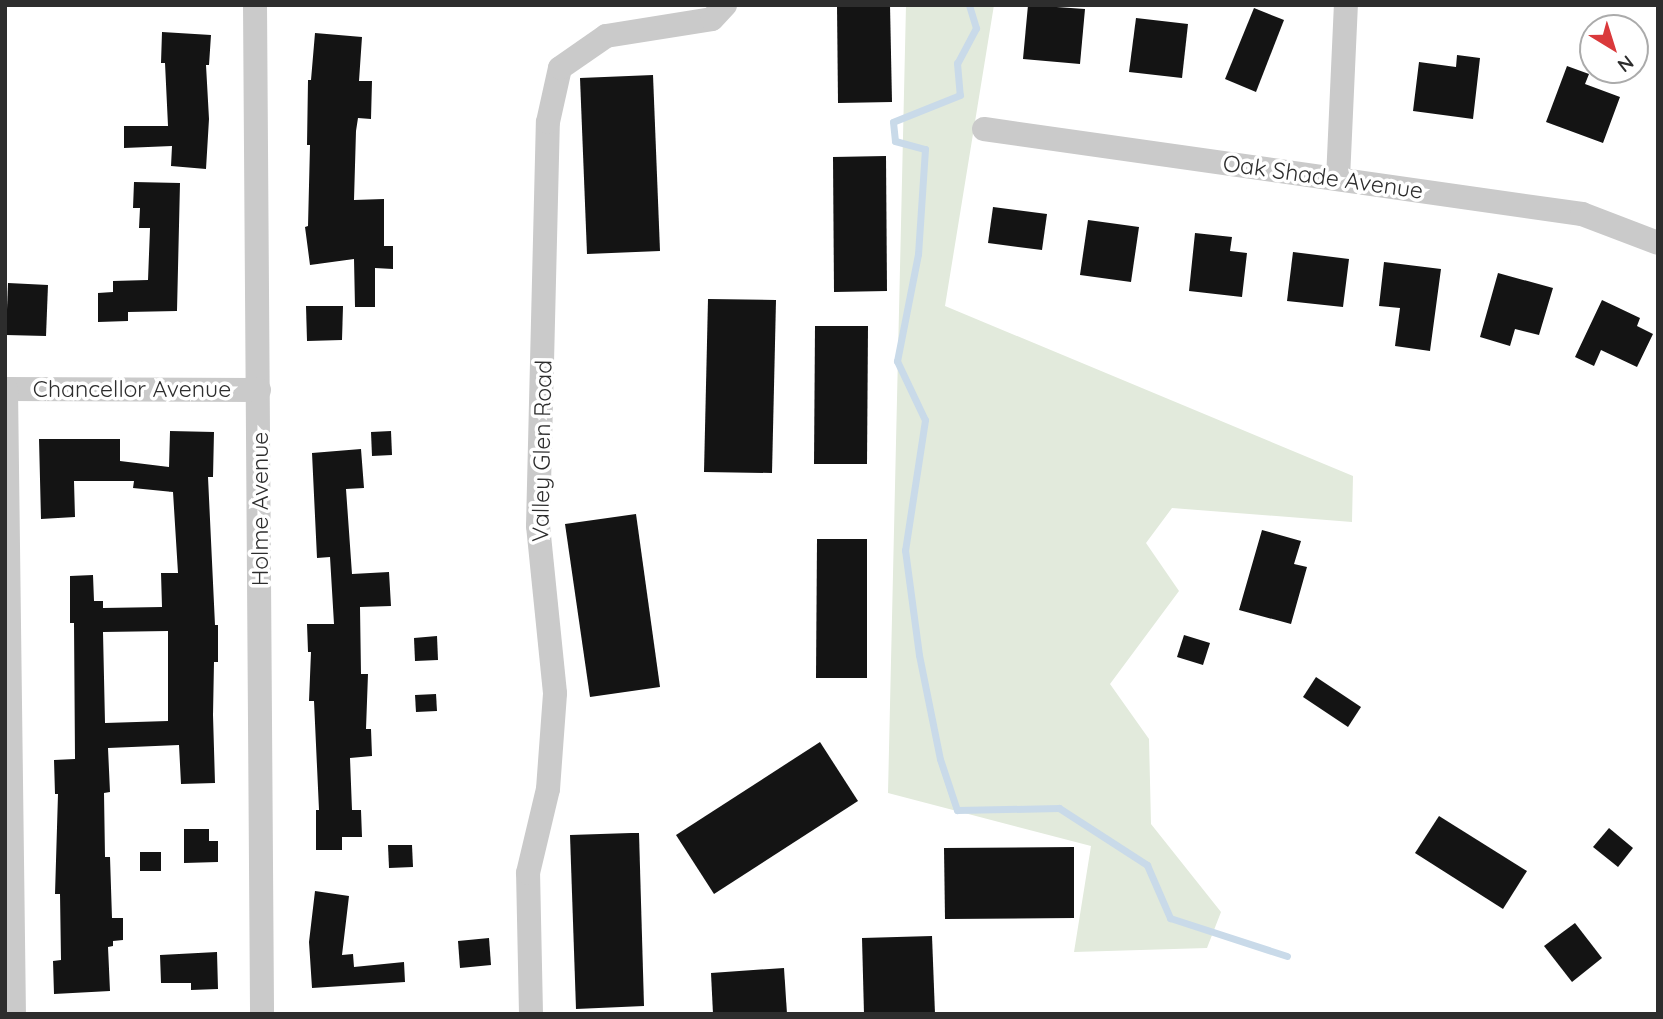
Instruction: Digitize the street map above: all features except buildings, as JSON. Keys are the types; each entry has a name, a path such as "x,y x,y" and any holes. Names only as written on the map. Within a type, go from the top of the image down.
{"street":[{"name":"Holme Avenue","path":"255,5 262,1014"},
{"name":"Valley Glen Road","path":"531,1014 528,873 548,789 555,692 538,526 548,122 560,68 606,36 712,19 725,5"},
{"path":"1338,179 1346,5"},
{"name":"Oak Shade Avenue","path":"984,129 1582,214 1658,243"},
{"name":"Chancellor Avenue","path":"5,389 259,390"},
{"path":"5,389 14,1014"}],"shaded area":[{"path":"906,5 994,5 945,306 1353,476 1352,522 1172,508 1146,543 1179,591 1110,684 1149,739 1151,824 1221,912 1207,948 1074,952 1091,846 888,793"}],"waterway":[{"path":"969,5 976,28 957,63 960,95 893,122 895,141 925,149 918,254 897,361 925,420 905,550 919,655 940,759 957,810 1059,808 1147,865 1170,918 1287,956"}]}
